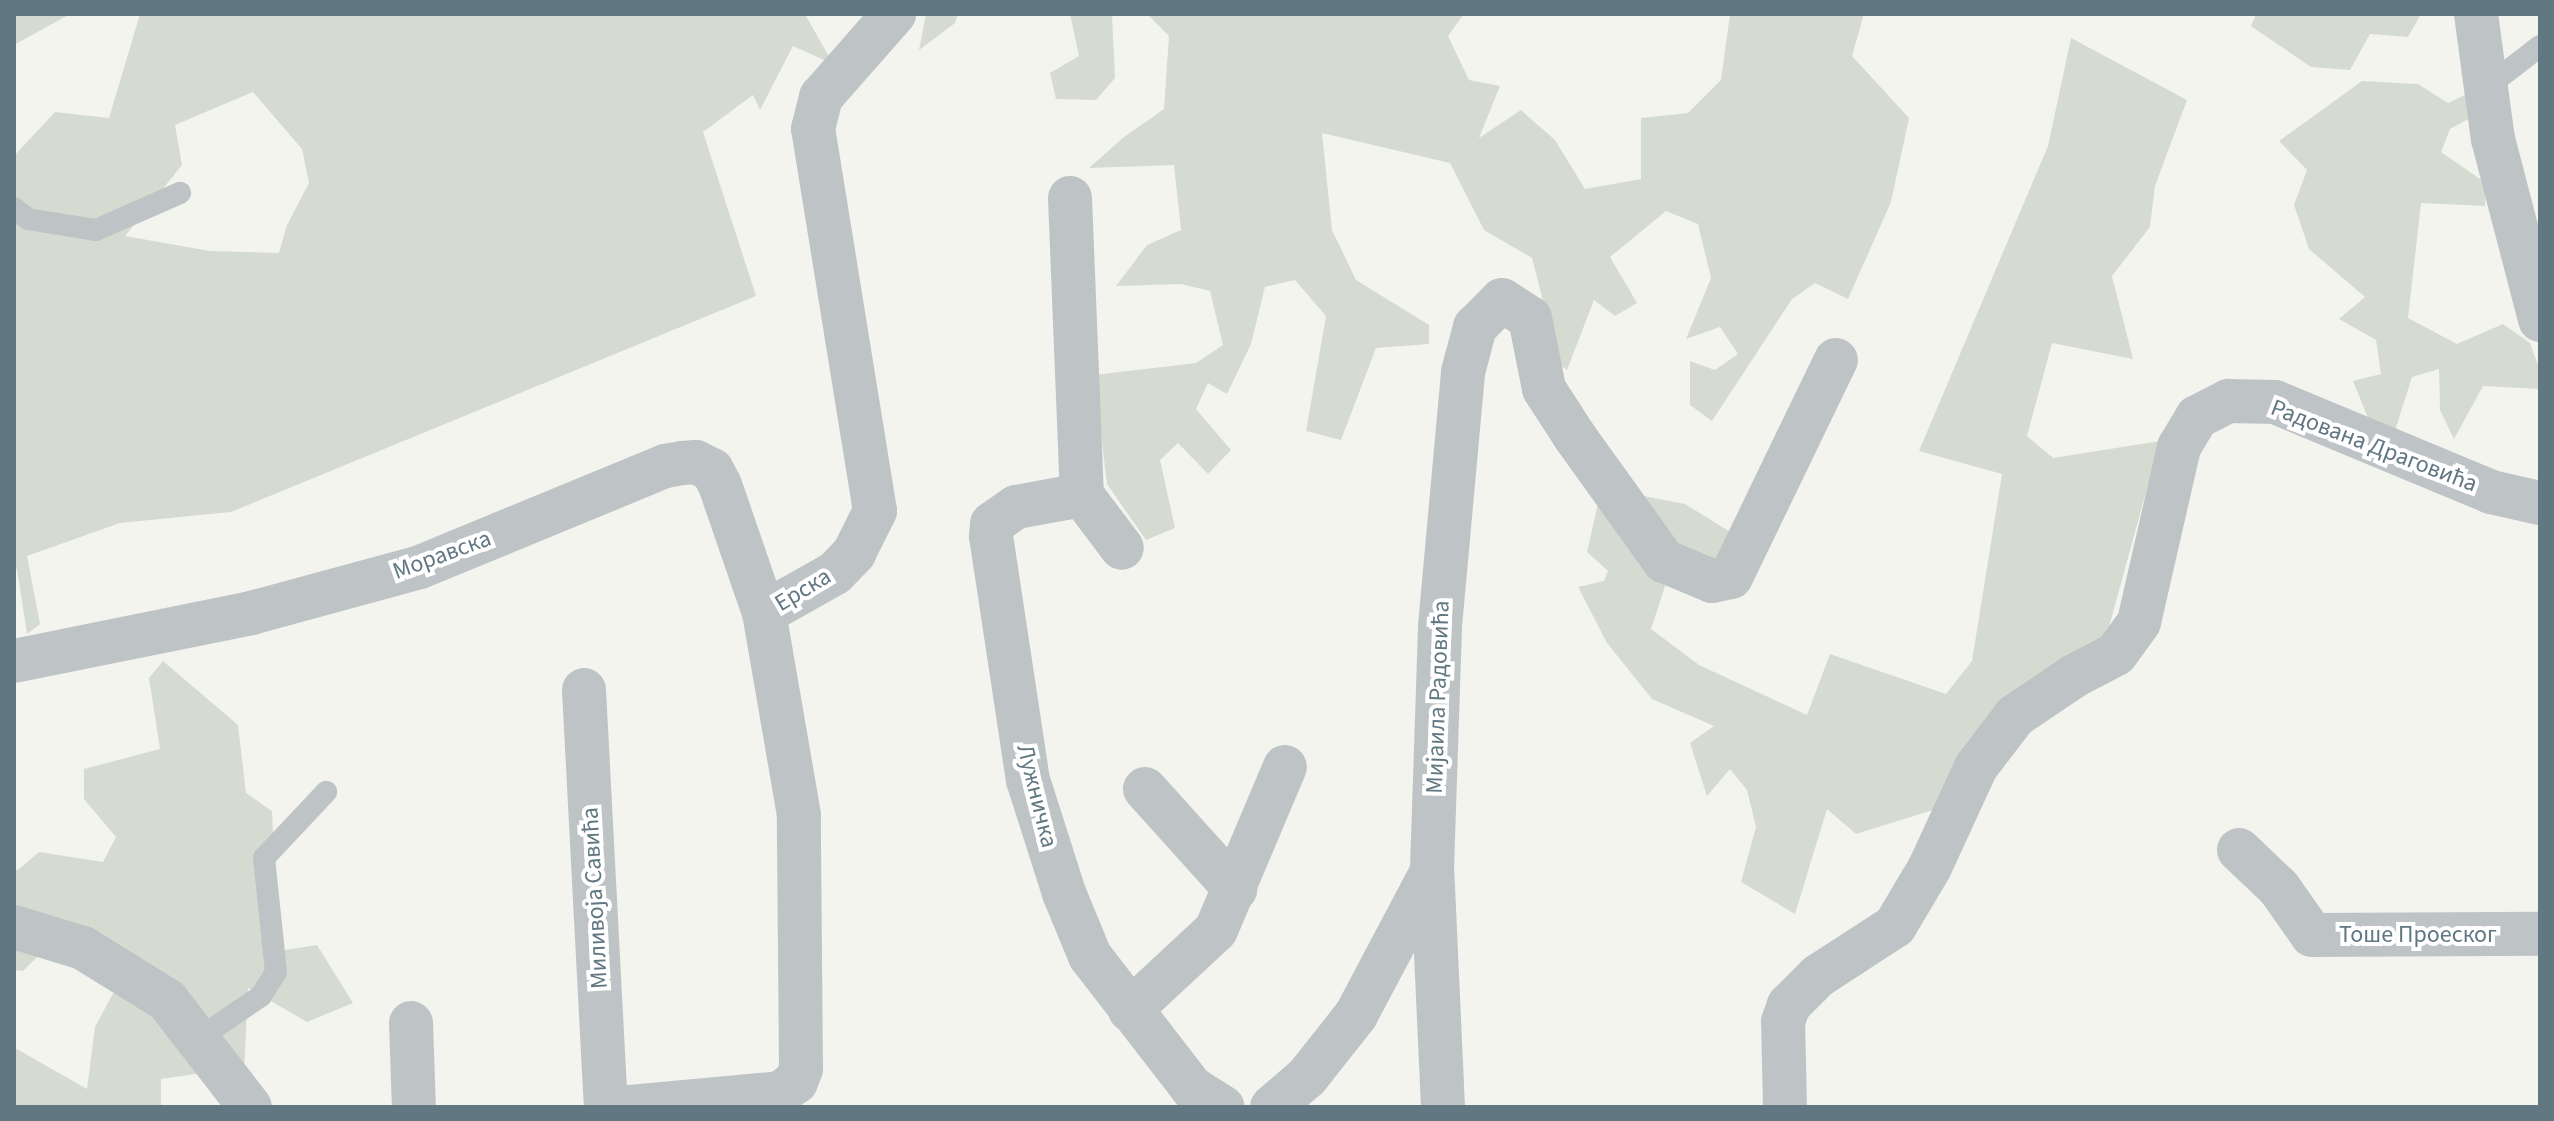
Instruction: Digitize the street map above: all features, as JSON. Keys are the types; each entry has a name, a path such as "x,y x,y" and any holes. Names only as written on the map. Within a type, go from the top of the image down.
{"street":[{"name":"Ерска","path":"630,1107 780,1093 796,1082 801,1069 799,815 764,613 835,573 854,553 875,511 813,129 821,97 894,14"},
{"path":"2476,14 2493,139 2537,298"},
{"path":"1070,198 1082,495 1122,548"},
{"name":"Мијаила Радовића","path":"1443,1107 1432,869 1440,626 1463,372 1475,327 1502,300 1530,318 1544,389 1664,561 1712,581 1731,577 1836,360"},
{"name":"Радована Драговића","path":"1785,1107 1783,1022 1789,1005 1818,976 1895,926 1930,867 1976,767 2015,716 2074,676 2116,654 2139,622 2179,447 2197,417 2229,401 2275,402 2491,492 2540,503"},
{"name":"Моравска","path":"14,661 251,613 420,567 665,466 696,462 712,470 720,485 764,613"},
{"name":"Лужничка","path":"1082,495 1016,507 992,524 991,536 1028,780 1064,893 1090,956 1192,1088 1223,1107"},
{"name":"Миливоја Савића","path":"584,690 606,1107"},
{"path":"1130,1010 1216,930 1285,767"},
{"path":"1145,789 1235,889"},
{"name":"Тоше Проеског","path":"2239,850 2279,888 2312,935 2540,934"},
{"path":"1272,1107 1307,1077 1356,1015 1432,869"},
{"path":"14,927 83,948 167,1000 250,1107"},
{"path":"411,1023 414,1107"}],"lane":[{"path":"2487,87 2540,46"},
{"path":"14,208 28,219 96,230 180,193"},
{"path":"199,1038 261,996 276,972 264,858 326,792"}],"shaded area":[{"path":"14,14 70,14 14,45"},
{"path":"140,14 805,14 833,64 793,46 760,110 753,95 703,132 756,296 231,512 120,523 27,556 40,624 27,634 17,569 14,569 14,156 55,112 109,118","holes":["253,92 302,149 309,183 287,225 279,253 210,251 125,236 182,165 175,125"]},
{"path":"926,14 958,14 955,23 919,50"},
{"path":"1070,14 1119,14 1112,15 1115,78 1096,100 1056,99 1050,73 1079,56"},
{"path":"1147,14 1464,14 1448,36 1469,80 1500,86 1479,138 1521,110 1555,140 1585,189 1641,179 1641,118 1688,113 1721,80 1730,14 1864,14 1852,56 1909,118 1891,202 1848,299 1815,283 1792,299 1712,421 1690,405 1690,361 1715,370 1738,354 1720,327 1686,339 1711,278 1698,224 1666,211 1610,257 1637,303 1615,316 1594,300 1567,370 1552,359 1543,301 1532,258 1484,230 1450,163 1322,133 1332,230 1356,280 1429,325 1429,344 1376,348 1341,440 1306,431 1326,316 1295,280 1265,287 1251,344 1227,394 1208,383 1196,409 1231,450 1208,474 1178,443 1160,460 1175,528 1146,540 1107,484 1094,375 1196,363 1223,345 1210,291 1181,284 1116,286 1147,245 1181,230 1174,165 1089,168 1124,137 1164,109 1169,36"},
{"path":"2256,14 2421,14 2408,37 2370,34 2350,70 2311,67 2251,26"},
{"path":"2071,38 2187,100 2155,186 2150,227 2112,276 2133,359 2052,343 2027,436 2053,458 2160,441 2106,638 1936,809 1856,834 1827,809 1795,914 1741,882 1756,827 1747,790 1730,769 1707,796 1690,743 1714,726 1652,699 1607,643 1578,587 1604,581 1608,571 1587,552 1599,499 1633,494 1685,504 1732,533 1735,565 1666,583 1651,629 1699,665 1807,715 1830,654 1946,694 1972,661 2002,474 1919,451 2048,146"},
{"path":"2362,81 2418,84 2448,103 2469,93 2472,117 2450,129 2441,152 2486,183 2485,206 2421,203 2408,318 2457,344 2503,324 2530,343 2540,371 2540,389 2483,386 2454,439 2440,410 2439,369 2412,377 2394,434 2372,428 2353,381 2381,374 2376,340 2339,319 2365,297 2309,249 2294,205 2307,170 2279,141"},
{"path":"163,661 238,725 246,793 272,811 278,951 317,945 353,1003 307,1022 248,988 244,1072 210,1072 161,1079 161,1107 14,1107 14,1052 17,1049 87,1089 95,1027 116,988 45,949 23,971 14,970 14,869 18,870 39,852 103,862 116,837 84,799 84,769 160,749 149,678"}]}
